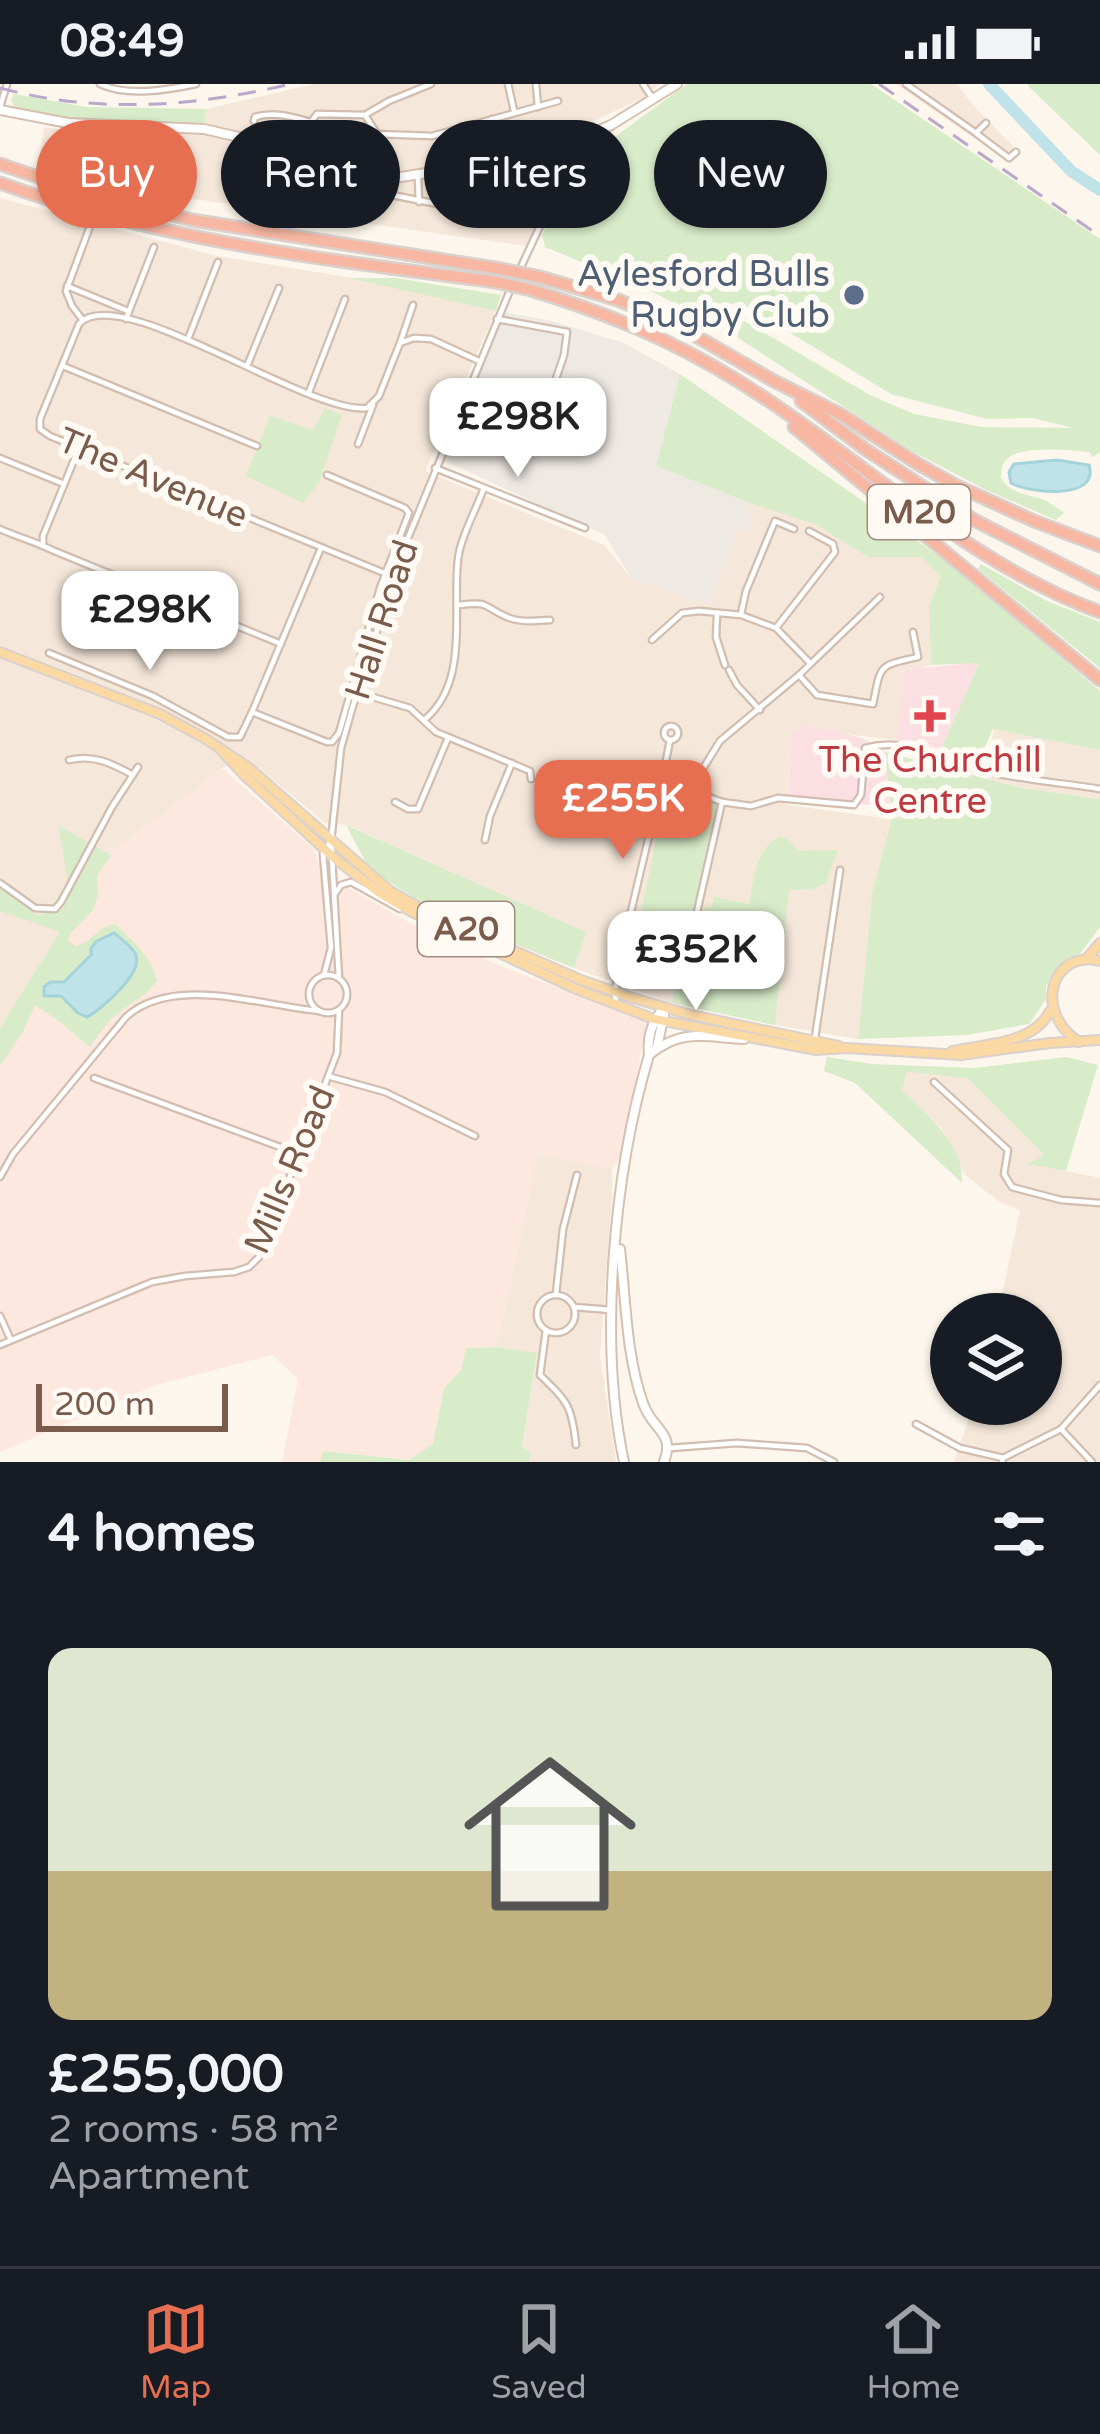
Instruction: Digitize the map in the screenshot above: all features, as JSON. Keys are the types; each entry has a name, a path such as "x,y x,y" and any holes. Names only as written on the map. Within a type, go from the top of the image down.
{"highway":[{"name":"M20","path":"0,164 91,195 192,220 500,268 619,300 675,324 842,415 956,485 1100,546"},
{"name":"M20","path":"0,183 94,214 194,237 496,282 638,326 751,389 914,508 1016,572 1100,612"},
{"name":"M20","path":"774,381 974,520 1100,584"},
{"name":"M20","path":"751,389 1100,680"}],"main road":[{"path":"620,120 677,84"},
{"path":"0,108 68,123 221,133"},
{"path":"400,177 424,175"},
{"name":"A20","path":"0,652 160,714 220,749 248,767 381,894 412,912 659,1020 751,1039 939,1054 1080,1042"},
{"name":"A20","path":"330,849 417,907 581,980 664,1008 815,1044"},
{"path":"1100,943 1056,980 1051,1010 1064,1032 1080,1042 1100,1040"},
{"path":"1087,958 1100,961"},
{"path":"624,1462 612,1350 618,1229 628,1138 664,1008"},
{"name":"A20","path":"939,1054 1027,1035 1051,1010"},
{"path":"653,1052 684,1035 751,1039"},
{"path":"618,1229 628,1331 641,1398 667,1438 670,1448 664,1462"}],"street":[{"path":"0,108 8,84"},
{"path":"100,84 121,90 196,84"},
{"path":"312,120 326,112 365,115 430,84"},
{"path":"508,84 514,112"},
{"path":"536,84 538,107"},
{"path":"643,84 655,100"},
{"path":"906,84 1009,158 1016,152"},
{"path":"365,115 377,134 432,136 558,100"},
{"path":"254,120 261,115 286,115 303,120"},
{"path":"976,133 986,123"},
{"path":"417,176 419,202"},
{"path":"400,197 424,203"},
{"name":"Hall Road","path":"330,849 341,748 394,577 497,319 540,228"},
{"path":"89,229 67,286 67,297 82,320 101,313 188,339 354,409 367,420"},
{"path":"125,320 154,247"},
{"path":"188,339 218,262"},
{"path":"67,286 128,311"},
{"path":"247,367 279,288"},
{"path":"308,392 345,299"},
{"path":"358,444 413,305"},
{"path":"497,319 567,332 543,417"},
{"name":"The Avenue","path":"82,320 39,425 42,432 394,577"},
{"path":"400,344 414,338 431,339 479,362"},
{"path":"62,366 257,446"},
{"path":"354,409 368,408 375,400"},
{"path":"80,448 43,536 46,547 281,644"},
{"path":"0,458 64,484"},
{"path":"435,468 585,528"},
{"path":"252,712 317,740 336,739 409,513 327,475"},
{"path":"424,720 443,700 457,645 458,556 484,488"},
{"path":"741,615 775,521 794,529"},
{"path":"0,529 43,543"},
{"path":"776,628 835,552 833,544 809,531"},
{"path":"49,653 153,696 228,737 240,736 321,548"},
{"path":"694,783 721,741 799,675 880,596"},
{"path":"458,605 480,602 506,617 550,620"},
{"path":"652,640 682,613 741,615 776,628 810,663"},
{"path":"717,615 716,638 727,668 760,710"},
{"path":"799,675 817,695 873,704 881,669 918,657 913,632"},
{"path":"356,692 410,708 436,732 530,771 531,779"},
{"path":"395,802 418,809 448,738"},
{"path":"616,1004 620,958 670,740"},
{"path":"694,783 701,794 722,802 751,806 778,798 854,806 860,801 865,748 902,743 983,771 1100,789"},
{"path":"69,760 99,759 133,775"},
{"path":"485,840 512,763"},
{"path":"0,883 35,908 55,909 138,767"},
{"path":"662,781 694,783"},
{"path":"612,795 657,804"},
{"path":"697,912 722,802"},
{"path":"0,1177 13,1154 134,1009 172,995 339,1010 348,996 340,978 330,849"},
{"path":"309,998 311,985 324,975 331,948 322,869 330,849"},
{"path":"815,1044 840,870"},
{"path":"334,895 341,885 352,882 392,907 412,912"},
{"path":"324,975 340,978"},
{"path":"290,1008 309,998"},
{"path":"309,998 337,1026"},
{"name":"Mills Road","path":"0,1345 152,1282 249,1267 259,1257 329,1077 339,1045 339,1010"},
{"path":"329,1077 385,1092 475,1136"},
{"path":"94,1078 299,1154"},
{"path":"934,1082 1008,1150 1004,1174 1012,1187 1061,1200 1100,1203"},
{"path":"556,1294 563,1229 577,1175"},
{"path":"556,1294 567,1298 575,1318 558,1333 546,1330 538,1321 544,1298 556,1294"},
{"path":"574,1307 612,1310"},
{"path":"0,1316 10,1340"},
{"path":"546,1330 540,1375 572,1413 576,1445"},
{"path":"916,1424 960,1448 1002,1460 1061,1429 1100,1385"},
{"path":"1061,1429 1092,1462"},
{"path":"670,1448 737,1443 807,1448 834,1462"}],"shaded area":[{"path":"315,84 659,84 645,97 595,120 424,120 424,228 535,228 526,246 399,228 400,120 221,120 221,203 197,199 197,134 203,134 206,109"},
{"path":"896,84 957,84 1020,153 1009,162"},
{"path":"0,198 36,208 36,228 112,228 217,256 371,281 496,311 425,471 604,545 631,578 738,528 752,531 747,502 817,525 867,557 921,557 941,576 929,605 931,665 908,672 897,740 836,733 792,735 787,805 892,819 872,893 858,1039 672,1003 574,968 585,932 347,825 325,823 246,757 222,768 25,989 0,1028"},
{"path":"502,312 624,343 680,374 656,466 747,502 745,508 754,525 752,531 738,528 708,604 631,578 605,535 443,460"},
{"path":"979,662 941,749 897,740 906,670"},
{"path":"807,725 862,738 885,752 890,807 788,797 792,735"},
{"path":"994,729 1100,750 1100,799 985,778"},
{"path":"222,768 314,849 322,873 500,966 647,1021 621,1156 612,1169 538,1154 497,1347 466,1349 461,1370 444,1388 433,1445 409,1460 324,1451 320,1462 282,1462 298,1379 272,1355 156,1385 0,1452 0,1028 109,853"},
{"path":"907,1072 967,1078 1045,1156 1030,1164 1100,1178 1100,1462 954,1462 967,1425 1062,1425 1062,1293 1002,1293 1020,1210 998,1201 964,1174 941,1127 901,1090"},
{"path":"538,1154 612,1169 600,1356 616,1462 529,1462 531,1454 522,1448 537,1354 497,1347"}],"green space":[{"path":"687,84 871,84 1100,239 1100,452 1093,457 1089,452 1070,450 1023,452 1004,463 1001,478 1011,488 1047,501 1064,513 1056,520 912,451 732,334 649,290 545,247 546,228 630,228 630,126","holes":["741,303 891,394 987,419 1032,418 1074,428 982,427 914,414 870,395 717,305"]},
{"path":"1100,84 1100,155 1028,86"},
{"path":"14,94 86,107 206,109 204,127 197,127 197,120 43,116 15,109"},
{"path":"349,278 396,278 501,295 496,311"},
{"path":"680,374 959,571 1100,691 1100,750 993,729 978,762 941,749 979,663 931,665 929,605 941,576 921,557 867,557 817,525 656,466"},
{"path":"325,408 342,415 319,482 303,503 246,476 270,416 313,430"},
{"path":"981,564 1047,601 1100,622 1100,668 978,569"},
{"path":"885,752 1022,788 1100,799 1100,927 1080,954 1064,961 1052,974 1046,999 1029,1024 967,1035 858,1039 872,893 892,819"},
{"path":"670,786 691,788 703,801 717,805 694,915 712,907 714,897 749,904 760,857 780,836 798,851 838,850 826,883 789,890 775,1025 672,1003 677,973 633,950"},
{"path":"58,825 111,855 97,876 98,896 92,911 68,941 82,944 115,924 145,956 157,980 113,1018 90,1047 35,1005 0,1066 0,1028 60,932 0,911 0,886 37,915 62,910 70,895","holes":["120,937 130,978 87,1017 61,996 76,968"]},
{"path":"346,825 586,932 574,968 438,913 370,870"},
{"path":"827,1057 872,1064 975,1068 1066,1057 1098,1065 1066,1171 1027,1164 1044,1155 967,1078 907,1072 902,1090 951,1143 962,1183 855,1083 824,1071"},
{"path":"466,1348 537,1353 522,1447 531,1454 529,1462 320,1462 323,1451 409,1460 433,1444 444,1388 461,1370"}],"water":[{"path":"1057,460 1089,465 1090,477 1074,489 1061,491 1011,483 1009,472 1014,464"},
{"path":"114,933 132,949 137,963 111,999 87,1017 61,996 44,996 44,987 64,982 91,955 97,941"}],"waterway":[{"path":"989,84 1071,171 1100,190"}],"railway":[{"path":"0,88 72,102 145,104 218,98 290,84"},
{"path":"879,84 1100,236"}],"place":[{"name":"Aylesford Bulls Rugby Club","path":"854,295"},
{"name":"The Churchill Centre","path":"930,716"}]}
